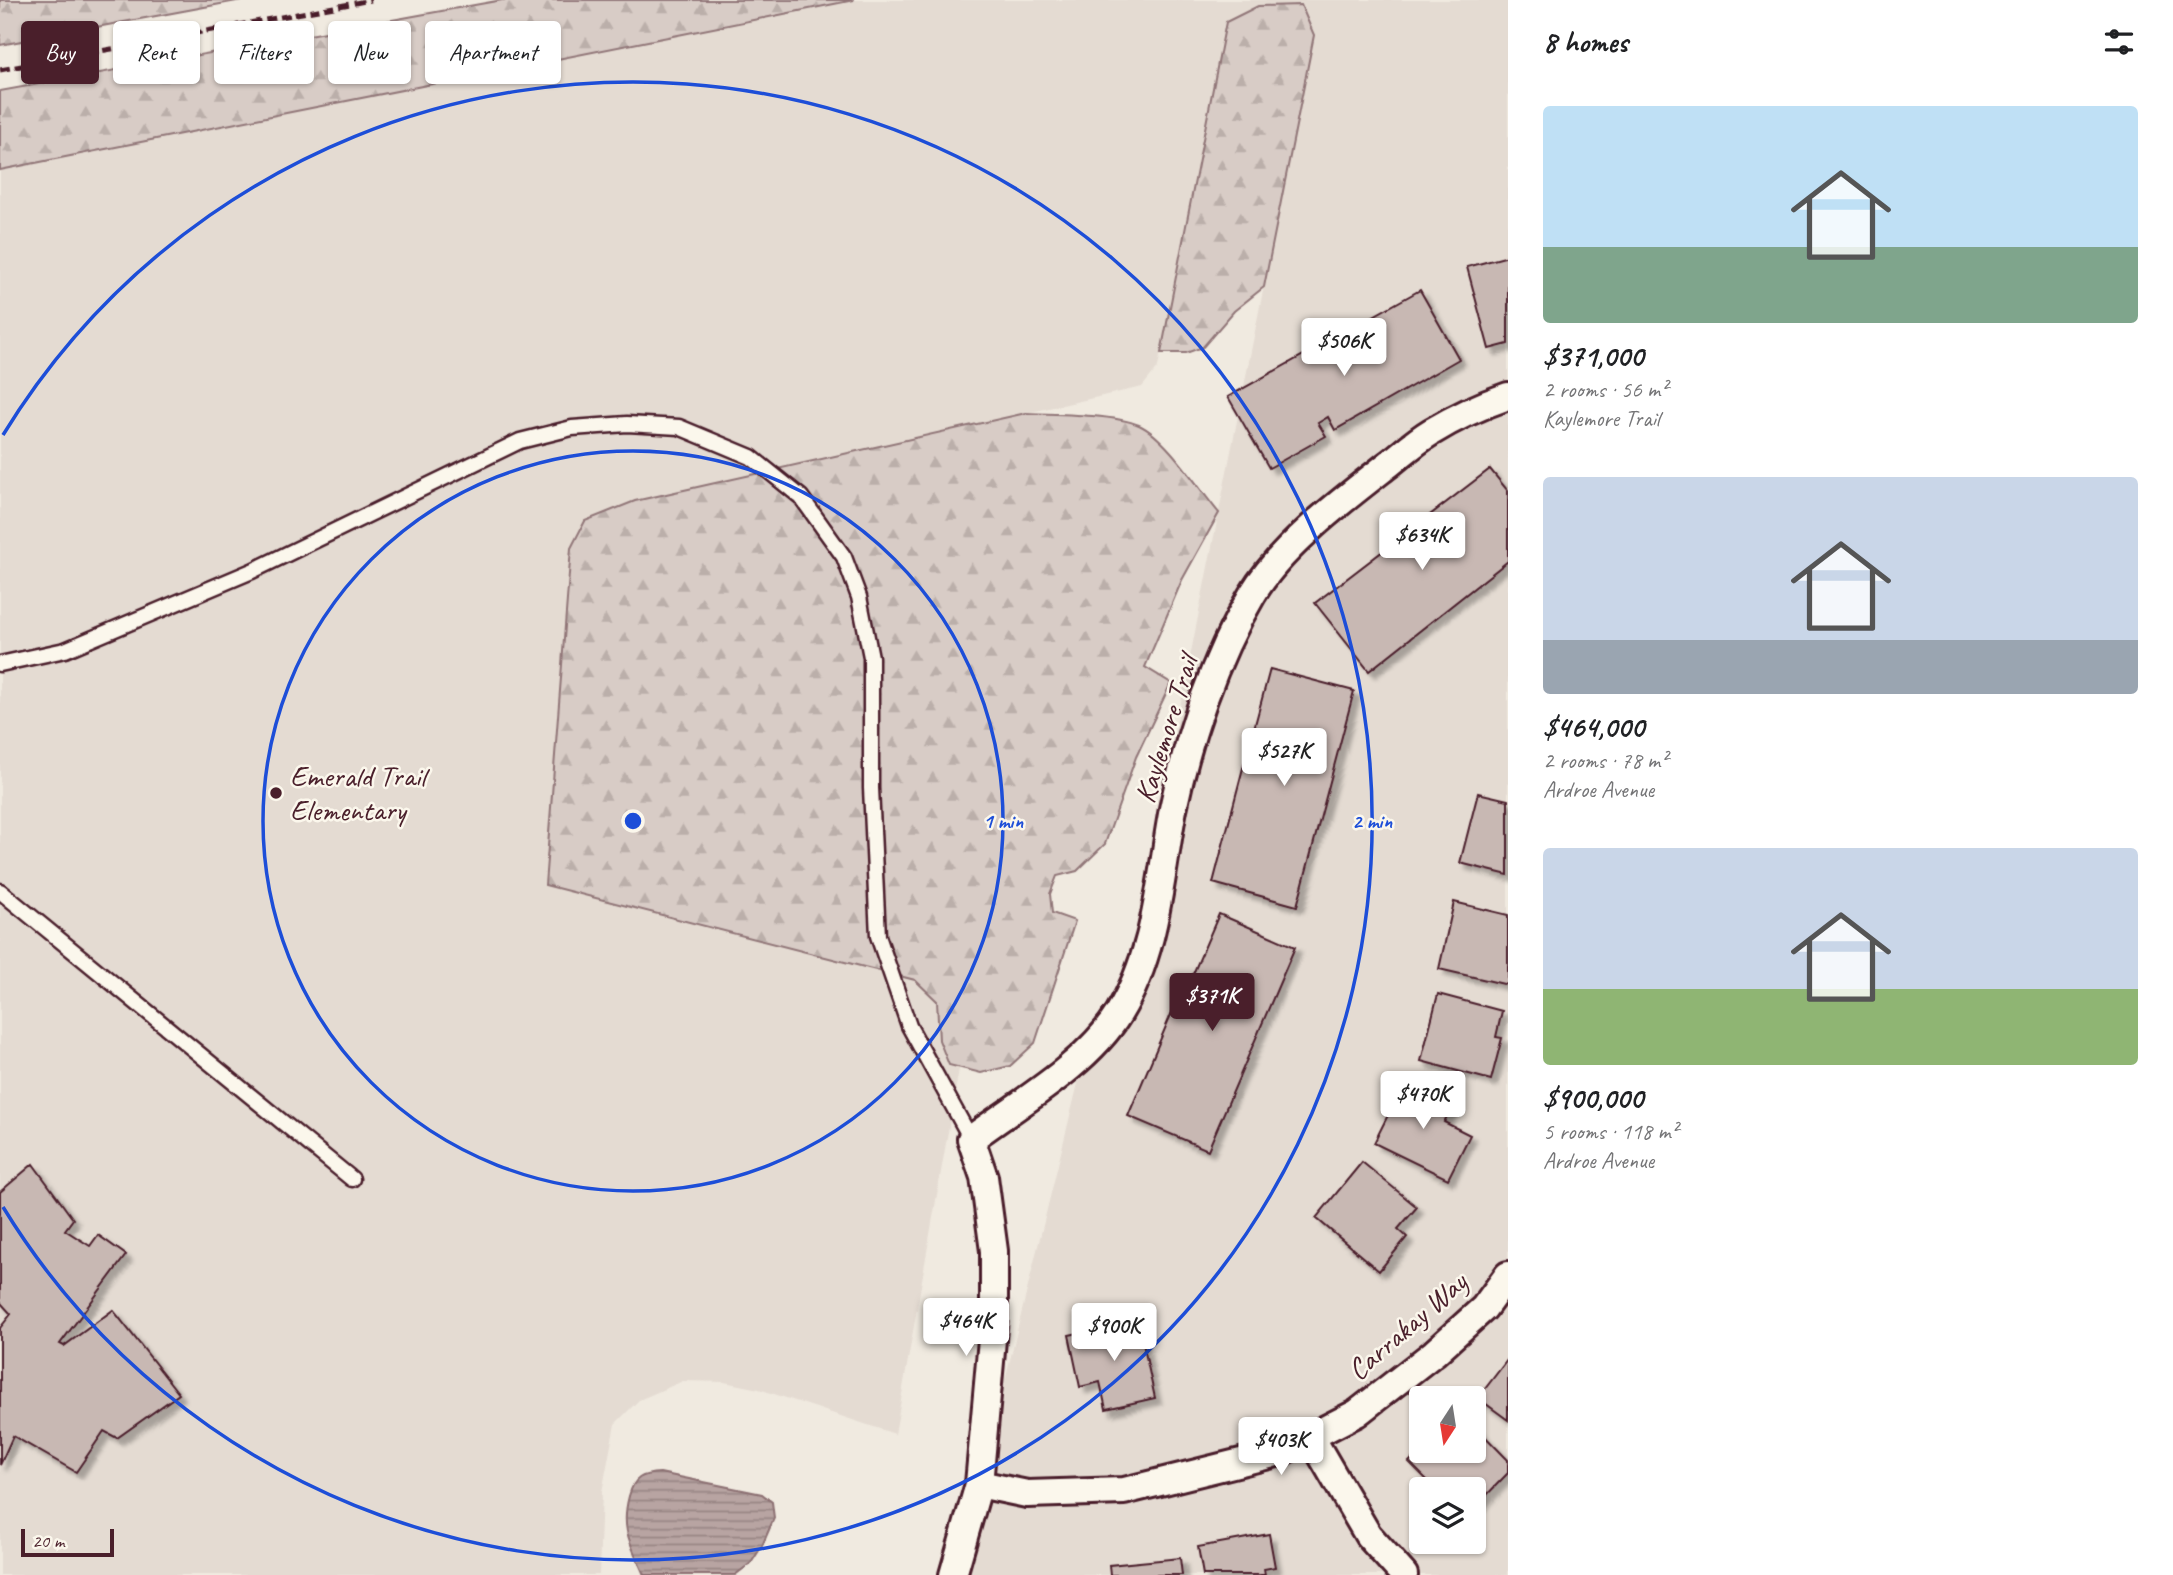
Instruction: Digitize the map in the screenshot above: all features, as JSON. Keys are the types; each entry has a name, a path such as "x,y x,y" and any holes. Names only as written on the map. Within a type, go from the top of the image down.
{"street":[{"name":"Kaylemore Trail","path":"971,1139 1085,1055 1119,1013 1146,952 1163,878 1173,808 1194,729 1224,652 1252,594 1295,543 1345,498 1431,432 1508,396"},
{"path":"953,1575 979,1484 994,1317 994,1251 984,1177 971,1139"},
{"name":"Carrakay Way","path":"979,1484 1027,1494 1124,1491 1281,1452 1357,1413 1434,1353 1484,1308 1508,1275"},
{"path":"1311,1437 1368,1535 1404,1575"}],"lane":[{"path":"0,664 65,650 252,571 520,441 572,428 627,424 679,427 751,457 801,497 844,557 859,597 871,657 871,788 878,936 909,1026 971,1139"},
{"path":"0,891 352,1179"}],"shaded area":[{"name":"Emerald Trail Elementary","path":"854,0 1508,0 1508,1575 957,1575 1085,1055 1119,1013 1314,35 1301,6 1226,22 1158,367 1142,387 635,501 585,521 972,995 895,1434 759,1389 724,1382 683,1381 639,1400 615,1424 602,1492 599,1575 0,1575 0,170 432,84 561,84 561,58"},
{"path":"660,1473 762,1494 772,1502 774,1518 751,1563 735,1575 644,1575 628,1537 627,1508 636,1481 648,1474"}],"green space":[{"path":"0,0 242,0 129,21 113,21 113,24 99,27 99,21 21,21 21,41 0,45"},
{"path":"502,0 854,0 561,58 561,21 425,21 425,84 432,84 0,170 0,91 39,84 99,84 99,73 113,71 113,84 200,84 200,55 214,52 214,84 314,84 314,34 328,32 328,84 411,84 411,21 386,21"},
{"path":"1301,5 1314,35 1264,287 1234,311 1203,347 1186,353 1161,353 1226,22 1258,6"},
{"path":"1026,413 1100,417 1139,425 1160,440 1182,464 1219,513 1182,580 1145,667 1171,683 1136,757 1105,844 1077,871 1057,876 1050,894 1052,913 1075,921 1035,1043 1010,1066 981,1073 949,1065 939,1040 937,1001 915,980 545,885 571,548 585,521 635,501"}],"building":[{"path":"1508,256 1508,344 1489,349 1467,267"},
{"path":"1420,290 1459,359 1335,430 1328,417 1318,423 1326,436 1269,468 1228,397"},
{"path":"1490,469 1508,491 1508,561 1369,671 1315,603"},
{"path":"1270,669 1354,691 1297,906 1213,883 1249,745 1270,751 1273,742 1252,736"},
{"path":"1478,793 1508,800 1508,875 1460,863"},
{"path":"1454,902 1508,915 1508,985 1439,969"},
{"path":"1219,914 1295,947 1208,1150 1128,1116 1186,979 1190,981"},
{"path":"1438,994 1502,1011 1496,1037 1502,1038 1491,1080 1421,1061"},
{"path":"1405,1081 1453,1105 1444,1122 1470,1135 1448,1179 1374,1143"},
{"path":"1362,1162 1417,1207 1398,1229 1407,1237 1379,1271 1316,1218"},
{"path":"33,1164 73,1219 65,1230 90,1246 98,1235 126,1255 60,1344 64,1346 113,1310 179,1394 117,1438 104,1431 76,1472 13,1436 0,1465 0,1328 11,1314 0,1302 0,1192"},
{"path":"1138,1320 1155,1398 1106,1409 1100,1382 1080,1387 1069,1335"},
{"path":"1508,1359 1508,1420 1486,1404 1486,1388"},
{"path":"1486,1437 1508,1460 1508,1473 1486,1496 1486,1477 1424,1477 1410,1463 1486,1463"},
{"path":"1269,1534 1275,1567 1264,1569 1265,1575 1203,1575 1198,1547"},
{"path":"1180,1558 1182,1575 1110,1575 1109,1565"}],"railway":[{"path":"0,70 371,0"}],"place":[{"name":"Emerald Trail Elementary","path":"276,793"}]}
